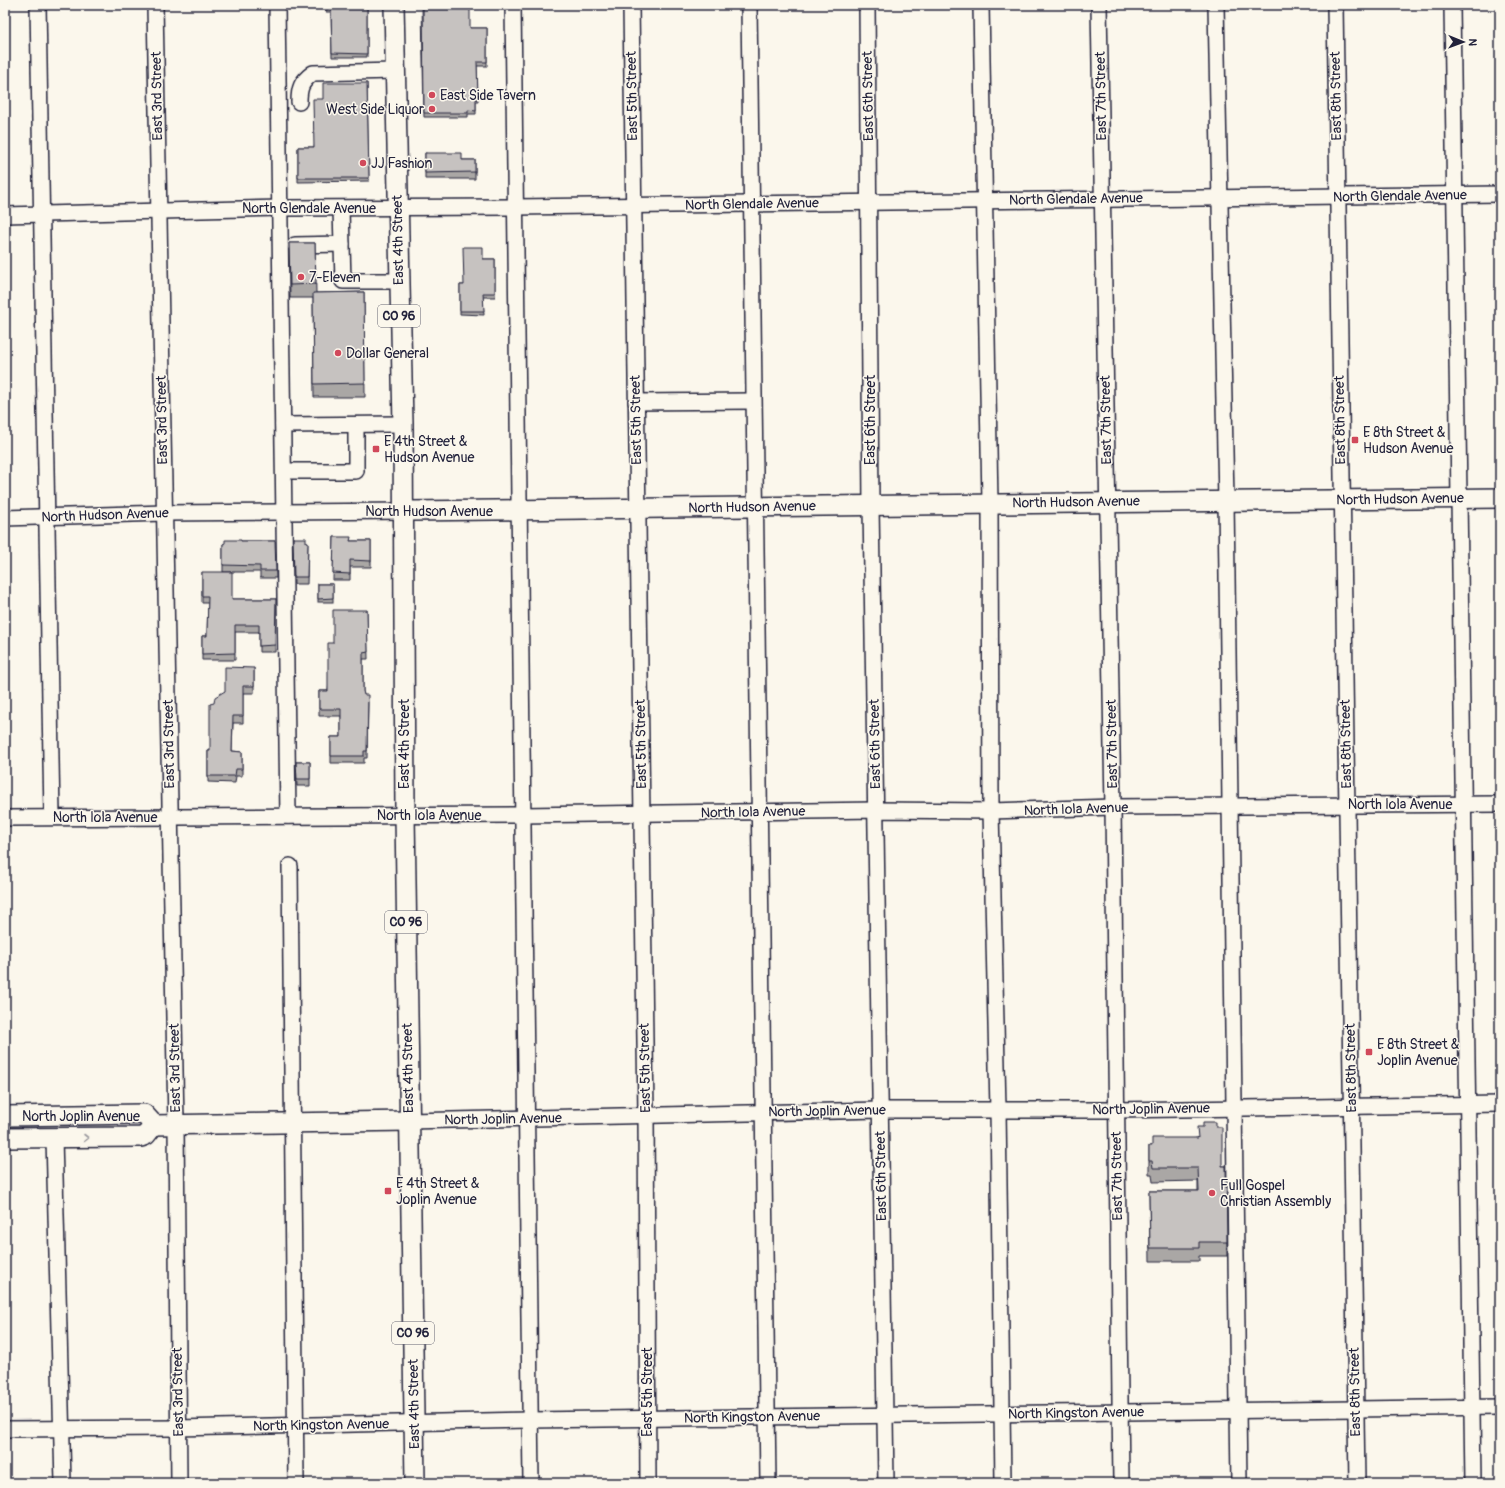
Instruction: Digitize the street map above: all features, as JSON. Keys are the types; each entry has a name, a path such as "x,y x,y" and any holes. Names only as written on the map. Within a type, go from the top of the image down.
{"main road":[{"name":"East 4th Street","path":"394,5 398,281 407,511 405,816 415,1483"},
{"name":"North Hudson Avenue","path":"407,511 518,511 990,503 1500,498"},
{"name":"North Joplin Avenue","path":"5,1116 144,1114 154,1125"},
{"name":"North Joplin Avenue","path":"5,1138 141,1137 154,1125 176,1124 409,1121"}],"street":[{"path":"38,5 52,817"},
{"name":"East 3rd Street","path":"156,5 158,211 176,1124 179,1483"},
{"path":"277,5 284,425 288,816"},
{"path":"513,5 531,1483"},
{"name":"East 5th Street","path":"631,5 646,1115 646,1418 648,1483"},
{"path":"749,5 758,812 768,1483"},
{"name":"East 6th Street","path":"866,5 871,506 886,1483"},
{"path":"981,5 990,503 991,811 998,1109 1003,1483"},
{"name":"East 7th Street","path":"1099,5 1113,807 1121,1483"},
{"path":"1216,5 1231,806 1239,1483"},
{"name":"East 8th Street","path":"1334,5 1352,1106 1356,1483"},
{"path":"1452,5 1473,1483"},
{"path":"299,102 299,90 302,80 313,73 394,71"},
{"name":"North Glendale Avenue","path":"5,215 281,208 341,209 397,207 633,206 1500,194"},
{"path":"341,209 343,281 398,281"},
{"path":"281,245 342,244"},
{"path":"636,402 753,401"},
{"path":"284,425 403,424"},
{"path":"284,471 356,471 356,425"},
{"name":"North Hudson Avenue","path":"5,518 164,513 407,511"},
{"name":"North Iola Avenue","path":"5,818 405,816 876,810 991,811 1113,807 1500,804"},
{"path":"290,866 294,1123 296,1483"},
{"name":"North Joplin Avenue","path":"409,1121 880,1110 1116,1110 1500,1104"},
{"path":"54,1138 63,1428 63,1483"},
{"name":"North Kingston Avenue","path":"5,1428 178,1428 646,1418 885,1416 1238,1409 1500,1407"}],"building":[{"path":"326,5 367,5 367,54 332,53 331,8 326,9"},
{"path":"423,5 470,5 470,28 487,28 487,62 477,62 478,98 476,98 476,111 468,110 468,113 424,113"},
{"path":"323,83 367,83 369,178 298,178 298,147 314,147 313,99 323,99"},
{"path":"425,153 462,153 462,160 475,160 475,172 425,173"},
{"name":"7-Eleven","path":"289,243 315,243 316,284 290,285"},
{"path":"463,247 483,247 483,259 495,259 495,293 483,293 484,311 460,311 460,285 464,285"},
{"path":"364,292 365,383 314,384 313,293"},
{"path":"334,537 351,537 350,541 371,541 371,561 350,560 350,574 333,573"},
{"path":"293,538 306,538 306,542 308,542 307,577 294,577"},
{"path":"225,540 275,541 276,571 260,571 260,566 223,565 223,544 225,543"},
{"path":"202,572 232,572 232,599 276,599 275,645 259,646 259,625 235,625 235,653 202,654 202,636 207,636 208,596 202,596"},
{"path":"318,584 333,584 333,598 318,599"},
{"path":"333,610 367,610 368,652 363,653 363,691 364,695 368,695 367,751 364,751 364,756 331,756 331,737 341,737 341,709 319,709 319,691 328,691 328,643 333,643"},
{"path":"225,667 254,668 254,686 243,686 243,716 233,716 232,751 242,752 242,769 236,769 235,776 208,776 208,751 210,751 210,704 214,703 215,697 225,691"},
{"path":"296,762 310,762 310,779 297,779"},
{"name":"Full Gospel Christian Assembly","path":"1203,1122 1216,1122 1216,1127 1222,1127 1222,1166 1226,1166 1227,1242 1199,1242 1199,1248 1150,1248 1149,1191 1199,1191 1198,1168 1153,1168 1152,1161 1149,1161 1149,1146 1152,1146 1152,1138 1198,1138 1197,1127 1203,1127"}],"place":[{"name":"East Side Tavern","path":"432,95"},
{"name":"West Side Liquor","path":"432,109"},
{"name":"JJ Fashion","path":"363,163"},
{"name":"7-Eleven","path":"301,277"},
{"name":"Dollar General","path":"338,353"},
{"name":"E 8th Street & Hudson Avenue","path":"1355,440"},
{"name":"E 4th Street & Hudson Avenue","path":"376,449"},
{"name":"E 8th Street & Joplin Avenue","path":"1369,1052"},
{"name":"E 4th Street & Joplin Avenue","path":"388,1191"},
{"name":"Full Gospel Christian Assembly","path":"1212,1193"}]}
